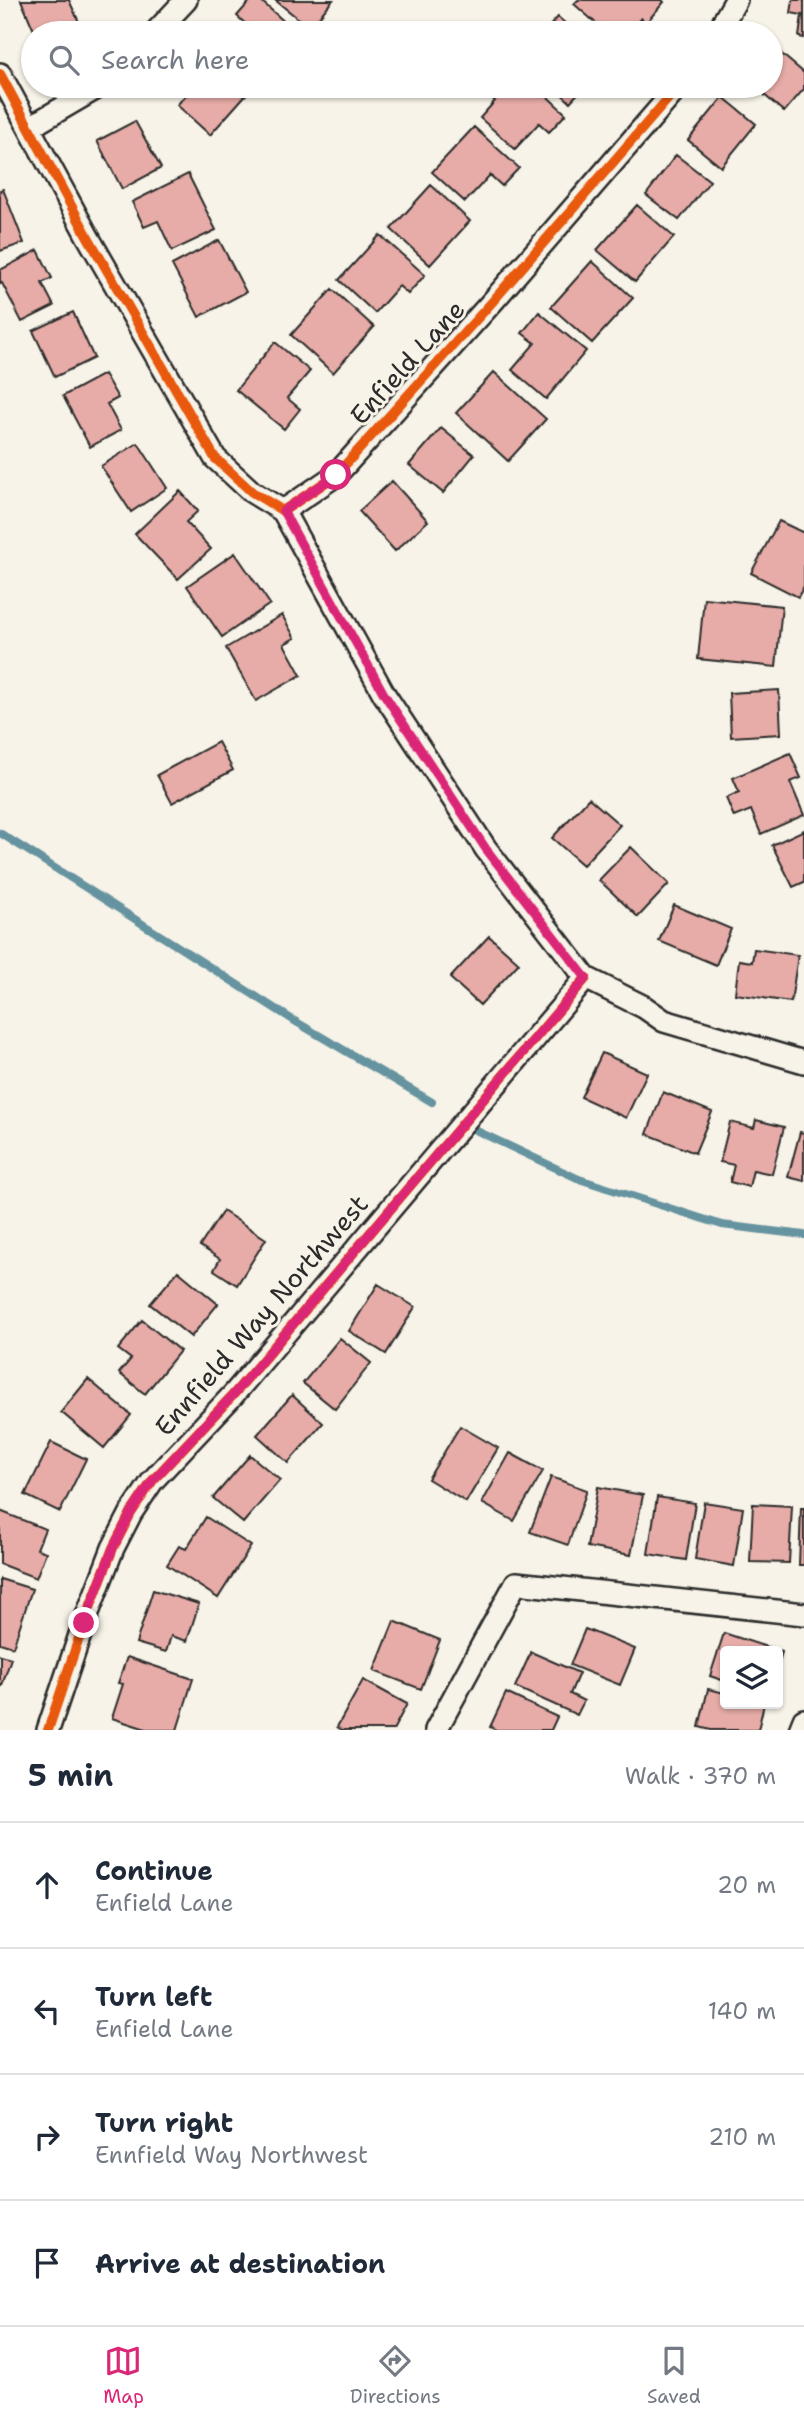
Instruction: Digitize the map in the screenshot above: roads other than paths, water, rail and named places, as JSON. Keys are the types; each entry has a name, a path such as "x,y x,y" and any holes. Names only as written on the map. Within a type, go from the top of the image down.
{"street":[{"path":"166,21 186,0"},
{"path":"724,21 736,0"},
{"path":"0,74 88,237 215,458 252,492 283,511 384,694 486,849 586,978 644,1007 664,1021 804,1062"},
{"path":"30,127 80,98"},
{"name":"Enfield Lane","path":"283,511 336,475 493,301 669,98"},
{"name":"Ennfield Way Northwest","path":"48,1730 113,1548 131,1513 153,1480 233,1395 586,978"},
{"path":"436,1730 516,1583 804,1614"},
{"path":"800,1730 804,1720"}],"waterway":[{"path":"0,833 293,1020 432,1102"},
{"path":"473,1129 579,1179 722,1225 804,1235"}]}
